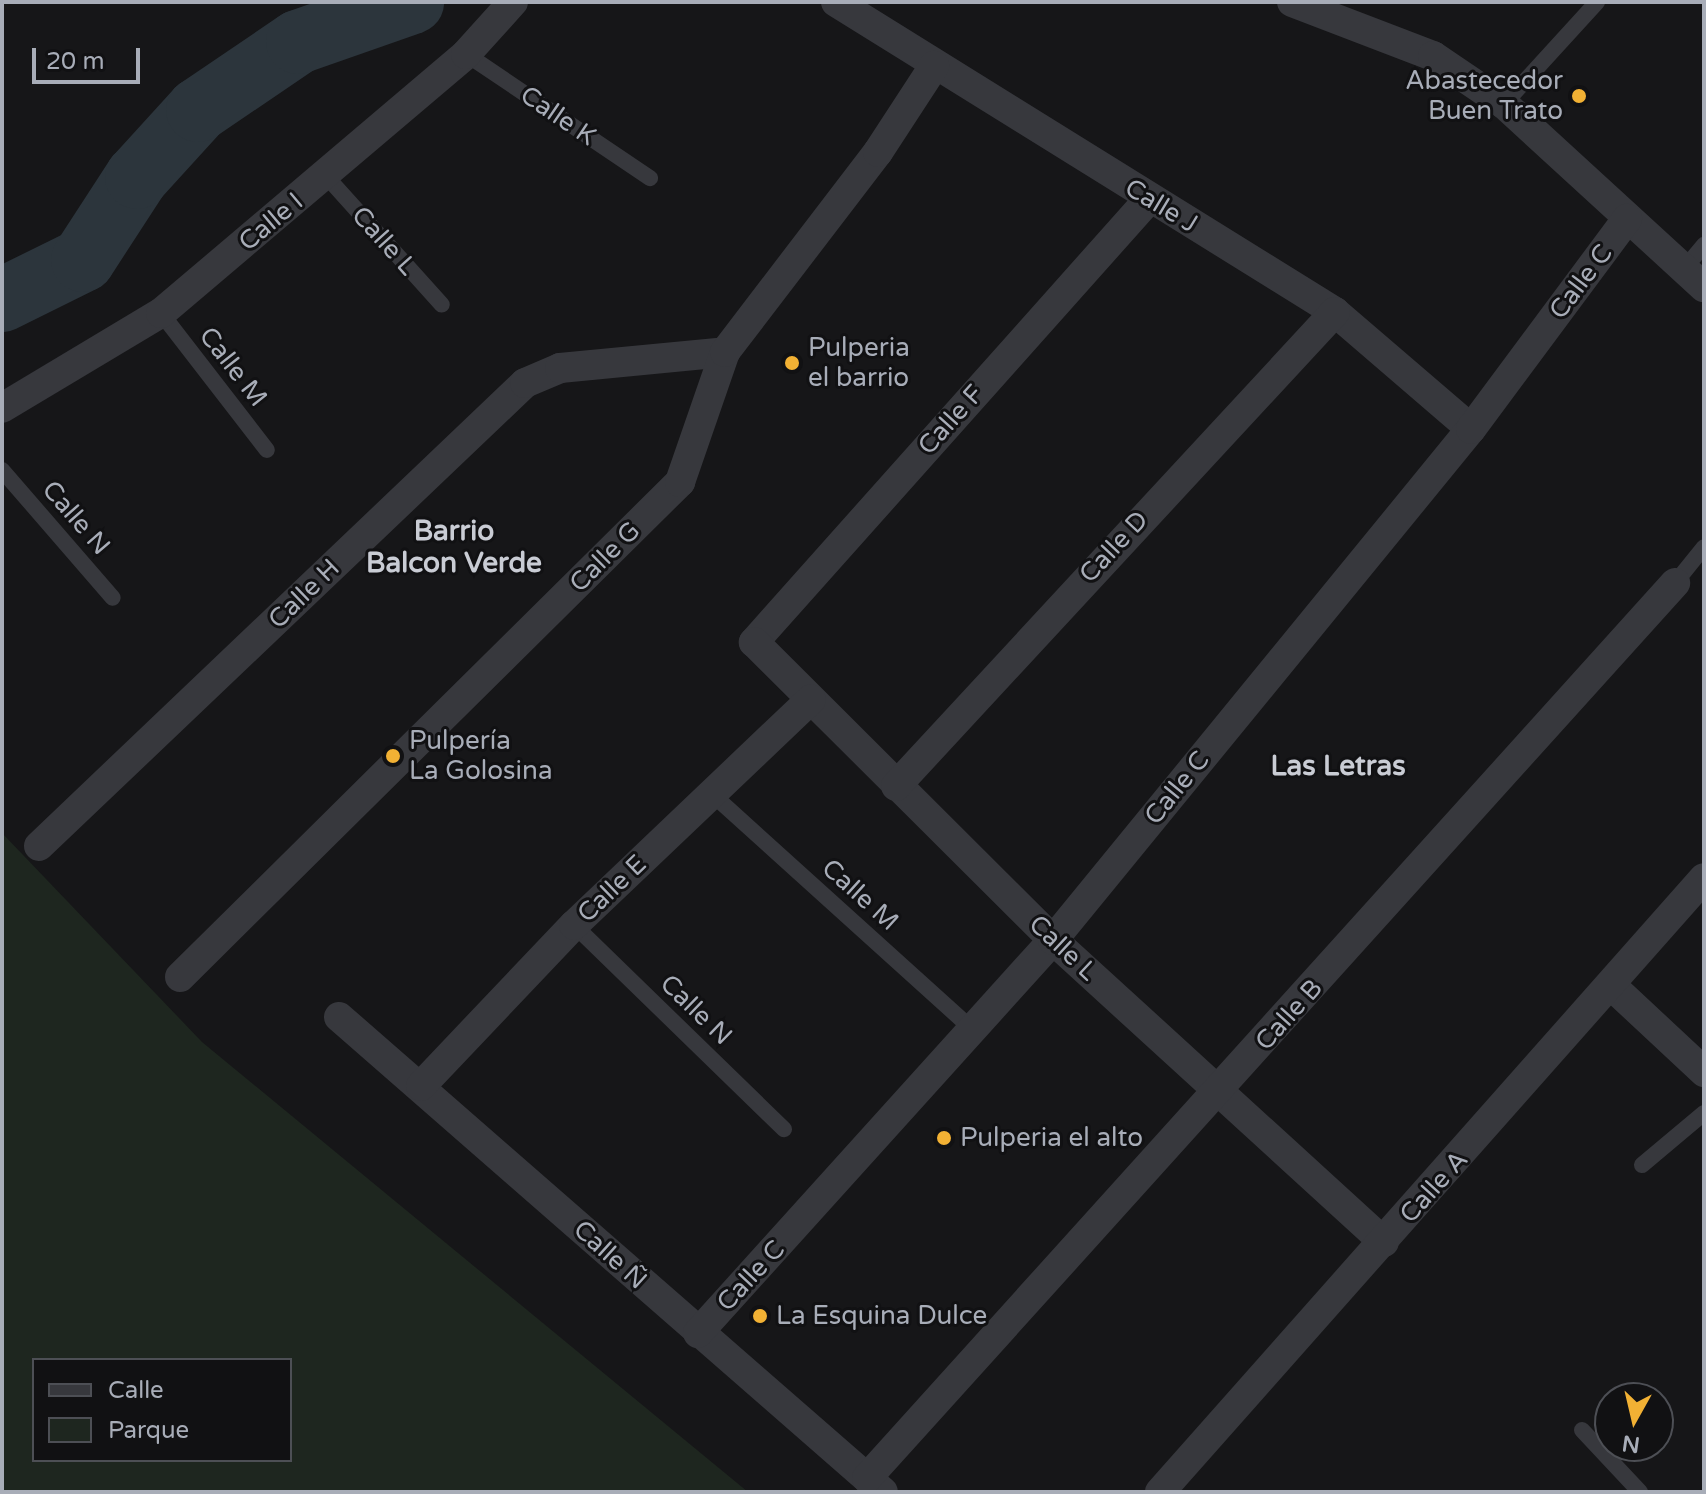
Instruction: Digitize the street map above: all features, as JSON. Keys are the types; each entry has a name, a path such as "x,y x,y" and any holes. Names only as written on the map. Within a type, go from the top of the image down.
{"street":[{"name":"Calle I","path":"2,408 161,313 466,54 513,2"},
{"name":"Calle J","path":"836,2 934,66 1335,312 1471,429"},
{"path":"1292,2 1341,10 1433,56 1504,104 1694,278"},
{"name":"Calle G","path":"180,977 680,482 725,352 878,152 934,66"},
{"name":"Calle F","path":"754,642 1149,199"},
{"name":"Calle C","path":"698,1333 975,1032 1053,940 1471,429 1627,219"},
{"name":"Calle D","path":"896,786 1335,312"},
{"name":"Calle H","path":"39,846 525,383 560,368 725,352"},
{"name":"Calle B","path":"875,1485 1675,583"},
{"name":"Calle L","path":"754,642 1053,940 1384,1242"},
{"name":"Calle E","path":"421,1086 574,925 811,699"},
{"name":"Calle A","path":"1160,1492 1613,987 1704,878"},
{"path":"1613,987 1704,1072"},
{"name":"Calle Ñ","path":"339,1017 875,1485"}],"lane":[{"path":"1504,104 1597,2"},
{"name":"Calle K","path":"466,54 650,178"},
{"name":"Calle L","path":"326,176 442,305"},
{"path":"1694,278 1704,245"},
{"name":"Calle M","path":"161,313 267,450"},
{"name":"Calle N","path":"2,470 113,598"},
{"name":"Calle B","path":"1675,583 1704,547"},
{"name":"Calle M","path":"712,794 975,1032"},
{"name":"Calle N","path":"574,925 784,1129"},
{"path":"1642,1165 1704,1113"},
{"path":"1582,1430 1640,1492"}],"green space":[{"path":"2,833 202,1042 748,1492 2,1492"}],"waterway":[{"path":"2,300 83,260 137,177 198,110 298,42 412,2"}],"place":[{"name":"Abastecedor Buen Trato","path":"1579,96"},
{"name":"Pulperia el barrio","path":"792,363"},
{"name":"Pulpería La Golosina","path":"393,756"},
{"name":"Pulperia el alto","path":"944,1138"},
{"name":"La Esquina Dulce","path":"760,1316"}],"district":[{"name":"Barrio Balcon Verde","path":"454,547"},
{"name":"Las Letras","path":"1338,766"}]}
